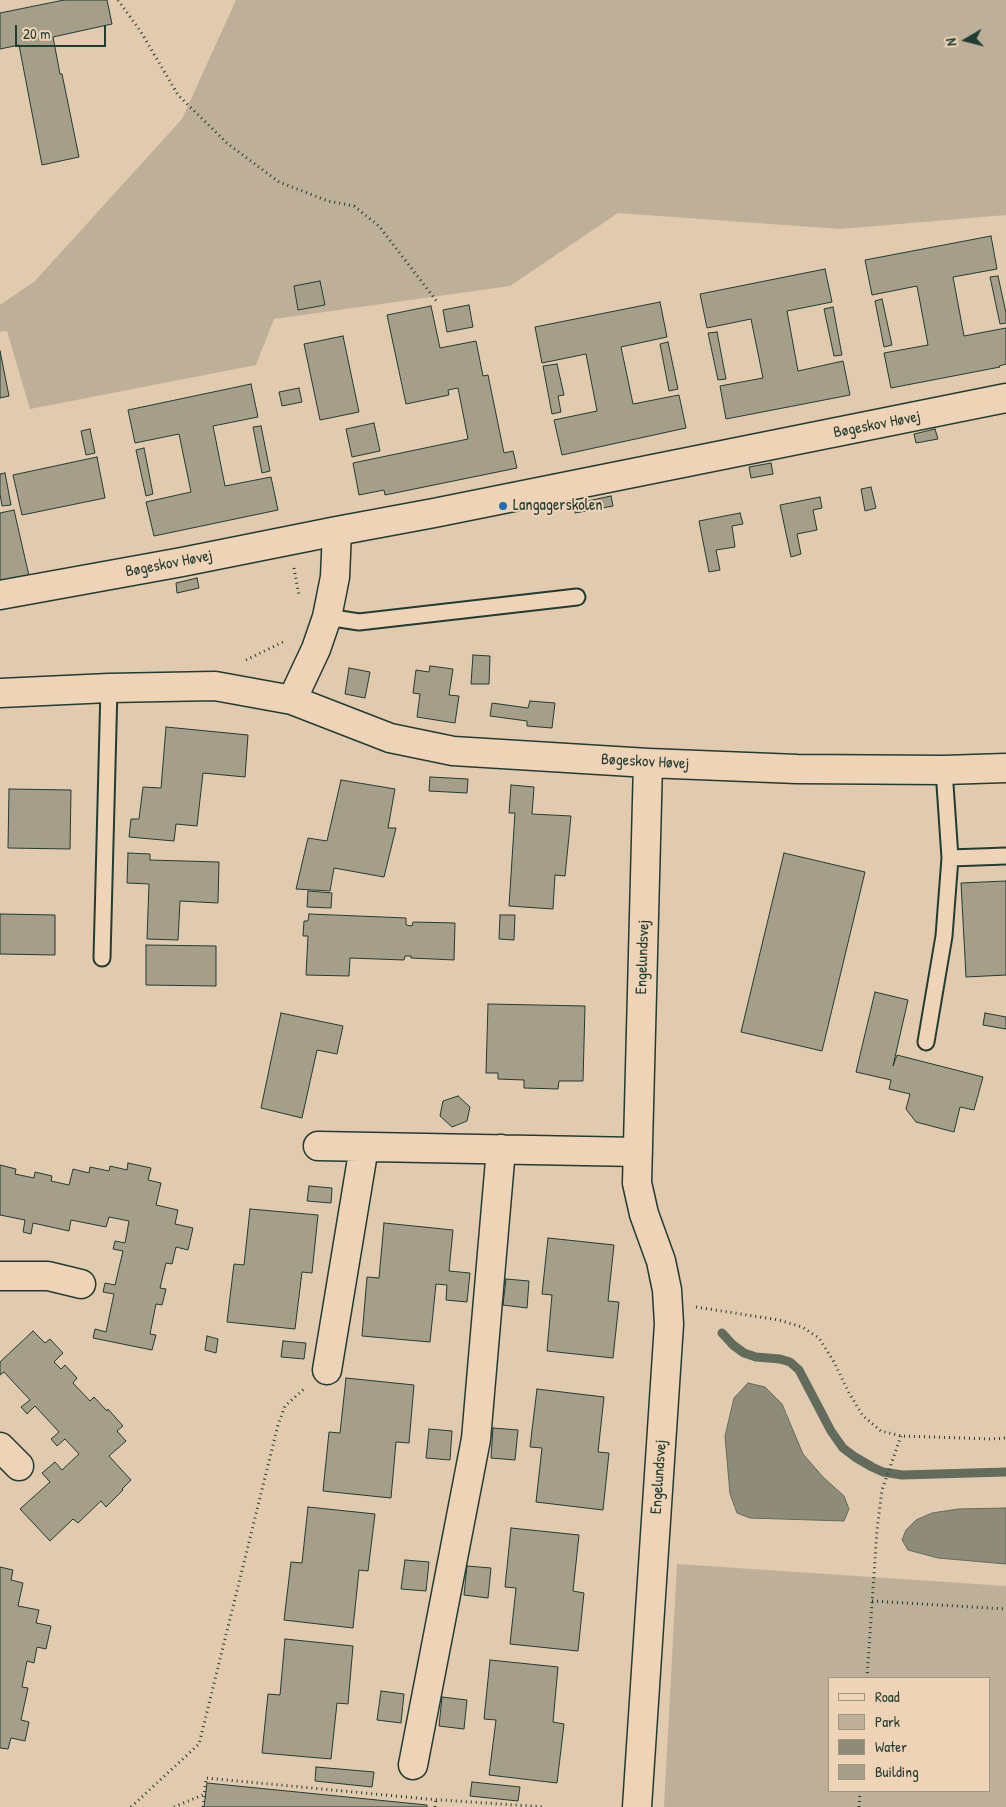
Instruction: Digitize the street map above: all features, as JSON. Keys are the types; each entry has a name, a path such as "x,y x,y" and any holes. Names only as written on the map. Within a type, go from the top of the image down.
{"street":[{"name":"Bøgeskov Høvej","path":"0,596 482,503 1006,398"},
{"path":"292,700 316,649 327,617 335,578 337,531"},
{"name":"Bøgeskov Høvej","path":"0,693 215,686 292,700 390,738 453,751 648,763 797,769 944,770 1006,768"},
{"name":"Engelundsvej","path":"637,1807 669,1324 667,1290 661,1261 644,1214 637,1183 648,763"},
{"path":"318,1146 638,1152"},
{"path":"327,1370 364,1147"},
{"path":"413,1765 476,1439 501,1149"},
{"path":"0,1276 48,1276 81,1284"},
{"path":"0,1447 18,1466"}],"lane":[{"path":"327,617 359,622 577,597"},
{"path":"102,958 109,688"},
{"path":"926,1042 944,936 950,858 944,770"},
{"path":"950,858 1006,856"}],"path":[{"path":"118,0 142,32 178,95 228,144 279,182 328,201 354,206 379,226 438,303"},
{"path":"288,541 300,598"},
{"path":"215,686 236,665 284,643 289,634"},
{"path":"668,1302 779,1320 802,1327 819,1338 863,1416 881,1431 901,1436 1006,1438"},
{"path":"131,1807 199,1744 278,1425 285,1406 327,1370"},
{"path":"868,1677 877,1530 882,1490 894,1451 901,1436"},
{"path":"872,1601 1006,1610"},
{"path":"203,1807 206,1778 545,1807"},
{"path":"859,1807 860,1792"},
{"path":"174,1807 205,1794"},
{"path":"435,1807 436,1799"}],"green space":[{"path":"236,0 1006,0 1006,215 840,229 618,213 510,286 274,319 256,365 30,409 7,331 0,332 0,305 35,281 182,119"},
{"path":"677,1564 1006,1586 1006,1807 664,1807"}],"water":[{"path":"748,1383 765,1387 782,1404 803,1454 823,1477 844,1496 849,1509 844,1521 750,1518 737,1513 730,1494 725,1436 734,1398"},
{"path":"1006,1508 1006,1564 938,1558 908,1550 902,1540 906,1530 916,1520 932,1513 958,1509"}],"building":[{"path":"64,0 107,0 112,24 53,37 79,157 42,165 19,45 0,49 0,13"},
{"path":"991,236 997,269 953,277 964,336 1006,328 1006,364 1000,367 891,388 884,353 928,345 917,286 872,295 865,260"},
{"path":"825,269 832,302 787,311 798,371 843,361 850,395 726,419 720,386 763,378 751,319 707,328 700,294"},
{"path":"998,276 1006,313 1006,323 1000,324 990,277"},
{"path":"320,281 325,305 298,310 294,286"},
{"path":"882,299 892,345 884,347 875,301"},
{"path":"660,302 667,337 621,347 633,404 679,395 686,428 562,455 554,420 597,411 586,354 542,363 535,327"},
{"path":"469,305 473,327 447,332 443,310"},
{"path":"431,306 440,348 476,341 483,376 488,375 504,453 513,451 517,468 385,495 384,490 359,495 353,463 468,439 458,388 448,390 449,395 406,404 387,315"},
{"path":"833,307 842,355 834,356 824,309"},
{"path":"717,332 726,379 718,380 708,333"},
{"path":"343,336 359,412 320,420 304,344"},
{"path":"668,342 678,389 669,391 660,344"},
{"path":"0,351 9,396 0,398"},
{"path":"557,364 564,395 558,396 561,412 552,414 543,366"},
{"path":"251,384 258,417 213,426 225,486 271,477 278,510 154,536 146,502 191,492 179,434 135,443 128,410"},
{"path":"299,388 302,402 282,406 279,392"},
{"path":"374,423 380,451 352,457 346,429"},
{"path":"261,426 270,471 262,473 253,427"},
{"path":"90,429 95,453 86,455 81,431"},
{"path":"935,429 938,439 916,443 914,434"},
{"path":"144,448 153,494 146,496 136,450"},
{"path":"97,457 105,498 22,515 13,475"},
{"path":"771,463 773,474 751,478 749,467"},
{"path":"5,473 11,505 2,506 0,474"},
{"path":"871,487 876,508 865,511 861,489"},
{"path":"611,496 613,506 575,513 573,504"},
{"path":"820,497 822,508 813,510 817,530 797,534 801,554 791,557 780,505"},
{"path":"14,510 32,589 0,596 0,513"},
{"path":"740,513 743,524 732,526 735,547 716,550 720,570 709,572 699,521"},
{"path":"197,578 199,588 177,593 176,583"},
{"path":"473,655 490,656 489,684 471,684"},
{"path":"430,666 453,669 449,695 459,696 455,723 417,717 420,694 413,693 416,670 429,672"},
{"path":"349,668 370,672 365,698 345,694"},
{"path":"530,701 555,703 552,728 527,726 527,721 490,716 492,703 528,708"},
{"path":"166,727 248,735 245,777 203,773 197,826 176,824 174,841 129,837 131,819 139,819 143,787 161,788"},
{"path":"430,777 468,779 467,793 429,791"},
{"path":"341,780 395,789 388,828 396,828 384,877 334,868 330,891 296,889 308,838 327,841"},
{"path":"511,785 534,787 532,814 571,816 565,876 555,875 553,909 509,906 515,813 509,813"},
{"path":"9,789 71,790 70,849 8,848"},
{"path":"128,853 150,854 150,860 219,862 218,903 180,901 178,940 147,939 149,884 127,883"},
{"path":"784,853 865,872 822,1051 741,1032"},
{"path":"1006,881 1006,975 966,977 961,883"},
{"path":"308,891 332,893 331,908 307,907"},
{"path":"0,914 55,915 55,955 0,954"},
{"path":"309,914 406,918 406,925 412,926 413,922 455,923 454,960 411,958 411,956 405,956 404,960 350,958 349,976 306,975 308,936 303,936 304,921 308,921"},
{"path":"500,915 515,915 514,940 499,939"},
{"path":"146,945 216,946 216,986 146,985"},
{"path":"875,992 908,1000 893,1066 897,1055 983,1077 974,1110 960,1107 954,1132 916,1122 906,1109 910,1094 889,1089 891,1080 856,1072"},
{"path":"488,1004 585,1006 583,1081 559,1081 558,1089 524,1088 524,1080 498,1079 498,1073 486,1073"},
{"path":"281,1013 343,1026 337,1054 317,1050 302,1118 261,1108"},
{"path":"985,1013 1006,1017 1006,1029 983,1025"},
{"path":"458,1096 470,1107 467,1121 452,1127 440,1116 443,1101"},
{"path":"128,1163 151,1168 148,1180 161,1183 156,1205 178,1210 175,1224 193,1228 188,1250 176,1247 172,1264 166,1263 160,1288 166,1289 162,1305 156,1304 150,1334 156,1335 152,1350 93,1338 95,1329 106,1332 114,1294 103,1292 105,1283 115,1285 123,1251 113,1249 115,1241 125,1243 129,1221 109,1217 106,1227 71,1220 69,1231 33,1223 31,1234 23,1232 25,1220 0,1215 0,1165 16,1169 15,1174 34,1178 35,1172 52,1176 51,1181 69,1185 73,1169 89,1173 90,1167 109,1171 110,1166 127,1170"},
{"path":"309,1186 332,1188 331,1203 307,1201"},
{"path":"250,1209 318,1215 312,1273 302,1272 295,1329 227,1322 234,1264 244,1265"},
{"path":"384,1223 453,1230 449,1271 470,1273 467,1302 446,1300 447,1285 436,1284 430,1342 362,1336 367,1277 379,1278"},
{"path":"548,1238 614,1245 608,1301 619,1302 613,1358 547,1351 552,1295 542,1294"},
{"path":"506,1279 529,1281 527,1308 503,1305"},
{"path":"33,1331 45,1343 50,1339 63,1353 54,1362 61,1369 65,1365 77,1378 73,1383 90,1401 94,1397 123,1426 117,1431 126,1441 109,1456 131,1480 106,1507 101,1501 78,1523 73,1519 50,1541 20,1509 50,1482 42,1473 55,1462 62,1470 79,1454 65,1439 57,1446 51,1439 59,1432 35,1406 27,1414 21,1407 30,1400 4,1372 0,1375 0,1362"},
{"path":"207,1336 218,1339 216,1353 205,1350"},
{"path":"283,1341 306,1343 304,1359 281,1357"},
{"path":"346,1378 414,1385 409,1443 396,1442 391,1498 323,1491 329,1432 340,1433"},
{"path":"537,1389 604,1397 598,1452 609,1453 603,1510 536,1502 542,1448 530,1447"},
{"path":"493,1428 518,1430 515,1460 491,1458"},
{"path":"429,1429 452,1431 450,1460 426,1458"},
{"path":"308,1507 375,1514 368,1571 359,1570 353,1628 284,1620 291,1562 302,1563"},
{"path":"511,1528 579,1535 573,1591 584,1593 578,1651 510,1644 516,1588 505,1587"},
{"path":"405,1560 429,1562 426,1591 401,1589"},
{"path":"467,1566 491,1568 488,1598 464,1595"},
{"path":"0,1567 13,1570 11,1580 23,1583 18,1606 39,1610 36,1623 51,1626 46,1649 37,1647 34,1663 27,1661 22,1687 28,1688 21,1720 29,1722 25,1741 11,1738 8,1749 0,1748"},
{"path":"285,1639 353,1646 348,1704 337,1703 331,1759 262,1753 268,1694 280,1695"},
{"path":"490,1660 558,1667 553,1722 564,1724 557,1783 489,1775 496,1720 484,1719"},
{"path":"381,1691 404,1694 401,1723 377,1720"},
{"path":"442,1697 467,1700 464,1729 439,1726"},
{"path":"316,1767 374,1772 372,1787 315,1781"},
{"path":"472,1782 520,1787 518,1801 470,1796"},
{"path":"207,1783 427,1805 427,1807 204,1807"}],"waterway":[{"path":"722,1333 744,1353 756,1357 780,1359 790,1362 799,1370 831,1431 843,1448 872,1467 883,1472 902,1475 1006,1472"}],"place":[{"name":"Langagerskolen","path":"503,506"}]}
